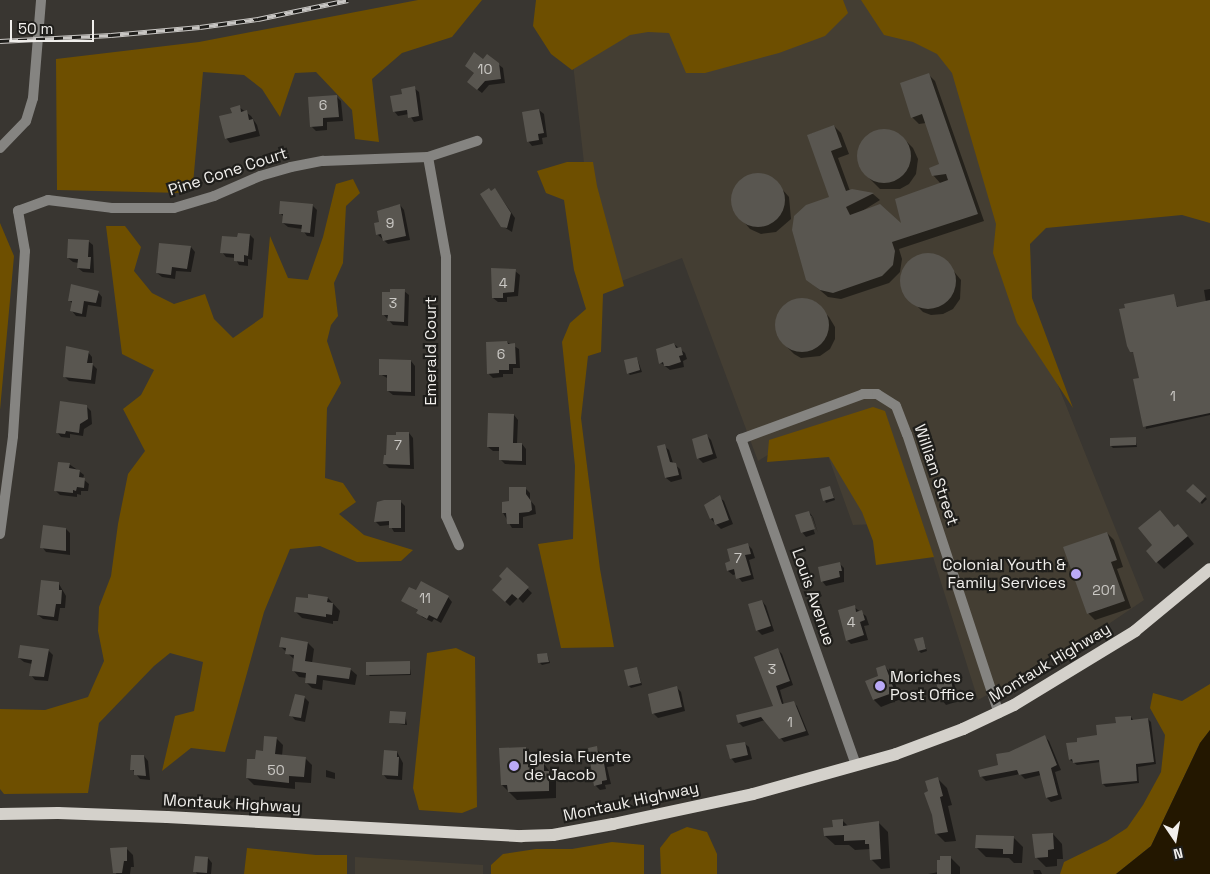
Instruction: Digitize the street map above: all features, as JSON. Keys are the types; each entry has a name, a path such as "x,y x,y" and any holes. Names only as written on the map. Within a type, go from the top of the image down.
{"main road":[{"name":"Montauk Highway","path":"0,814 58,813 168,817 521,836 553,835 753,794 896,754 963,730 999,713 1135,631 1210,569"}],"street":[{"path":"0,148 26,121 33,98 43,2"},
{"name":"Pine Cone Court","path":"0,534 13,436 25,252 18,211 48,200 112,208 174,208 214,196 260,176 291,167 323,162 428,157 477,141"},
{"name":"Emerald Court","path":"428,157 446,257 446,516 459,544"},
{"name":"William Street","path":"741,439 863,394 877,394 896,406 907,434 999,713"},
{"name":"Louis Avenue","path":"741,439 856,765"}],"shaded area":[{"path":"418,0 482,0 452,37 402,53 372,79 379,142 355,139 352,110 316,72 295,73 280,117 262,89 244,75 203,72 193,184 183,193 57,190 56,59 199,42"},
{"path":"536,0 843,0 848,13 825,36 779,53 705,73 686,73 669,33 648,32 630,35 572,70 551,54 533,26"},
{"path":"566,0 932,0 1043,348 1144,600 1085,640 978,700 922,522 853,525 817,425 758,461 682,258 598,290"},
{"path":"861,0 1210,0 1210,223 1182,215 1046,228 1030,244 1032,298 1073,408 1017,323 993,253 996,224 952,73 937,54 913,42 884,35"},
{"path":"567,162 593,162 597,186 624,286 603,294 601,352 588,356 581,418 600,569 614,647 561,648 538,544 573,539 575,466 562,342 570,323 586,309 574,270 564,200 546,193 537,171"},
{"path":"353,179 360,193 346,206 343,263 334,283 338,316 331,325 327,341 341,383 327,408 325,478 343,483 356,502 339,514 364,535 413,550 401,561 357,562 320,546 290,549 264,612 225,752 191,748 162,771 175,716 194,711 203,662 170,653 154,666 99,723 88,793 4,794 0,789 0,709 45,710 88,697 104,661 98,631 99,607 111,576 118,524 128,474 145,451 123,409 141,395 154,370 122,354 106,226 125,226 141,247 134,271 152,293 174,304 205,294 214,319 233,338 263,317 270,236 288,278 308,280 323,237 336,184"},
{"path":"0,223 14,256 0,410"},
{"path":"873,407 885,411 934,557 876,565 873,541 862,512 829,457 767,462 769,440"},
{"path":"456,648 475,657 477,807 462,813 419,810 413,788 427,653"},
{"path":"1210,684 1210,730 1200,743 1151,846 1116,874 1060,874 1064,862 1107,841 1127,828 1143,805 1161,772 1165,735 1150,708 1153,693 1182,701"},
{"path":"1210,730 1210,874 1116,874 1151,846 1200,743"},
{"path":"687,827 707,832 717,854 717,874 661,874 660,848 671,834"},
{"path":"612,842 644,845 644,874 491,874 491,865 503,854 536,849 572,849"},
{"path":"247,848 316,855 347,855 347,874 244,874"},
{"path":"355,857 483,865 483,874 355,874"}],"building":[{"path":"474,52 483,59 487,54 499,63 501,79 485,81 477,90 467,82 474,73 465,66"},
{"path":"929,73 978,214 892,242 895,251 893,265 882,276 833,293 820,290 806,280 792,230 794,216 806,205 829,197 807,135 834,125 842,147 831,151 846,191 852,189 874,193 846,207 850,215 880,204 901,223 895,199 948,180 946,174 932,176 929,168 939,164 922,114 911,118 900,83"},
{"path":"415,86 419,116 408,118 407,110 393,112 390,96 402,94 401,89"},
{"path":"337,95 339,117 323,118 323,126 310,127 308,97"},
{"path":"240,105 241,112 247,110 249,120 253,119 256,131 225,139 219,116 232,113 230,108"},
{"path":"539,109 544,133 538,134 539,140 527,142 522,112"},
{"path":"879,129 889,129 899,133 907,141 911,156 907,171 899,179 889,183 879,183 869,179 861,171 857,161 857,151 861,141 869,133"},
{"path":"753,173 763,173 773,177 781,185 785,200 781,215 773,223 763,227 753,227 743,223 735,215 731,205 731,195 735,185 743,177"},
{"path":"489,188 491,191 495,188 511,213 507,228 501,227 480,194"},
{"path":"280,201 313,204 310,233 301,232 302,225 282,223 283,214 279,214"},
{"path":"400,204 406,236 383,241 381,234 376,235 374,223 379,222 377,211"},
{"path":"238,233 250,234 248,256 244,255 244,262 234,261 234,254 220,253 222,236 237,237"},
{"path":"68,239 89,240 88,257 91,257 90,269 77,268 78,259 67,258"},
{"path":"159,243 191,246 187,269 172,267 171,275 156,273"},
{"path":"928,253 943,258 951,266 956,281 951,296 943,304 928,309 913,304 905,296 900,281 905,266 913,258"},
{"path":"491,268 516,269 514,292 503,293 503,298 492,298"},
{"path":"71,284 99,291 96,303 84,301 82,314 70,311 72,301 68,301"},
{"path":"390,289 405,289 404,322 387,321 388,315 382,315 382,292 390,292"},
{"path":"1174,294 1177,307 1210,300 1210,413 1143,427 1133,379 1139,378 1133,352 1130,352 1127,346 1119,309 1125,308 1124,304"},
{"path":"797,298 807,298 817,302 825,310 829,325 825,340 817,348 807,352 797,352 787,348 779,340 775,330 775,320 779,310 787,302"},
{"path":"507,341 508,344 515,343 516,364 509,364 509,370 499,370 499,373 487,374 486,342"},
{"path":"674,343 676,348 681,347 683,355 679,356 681,362 669,366 664,366 663,362 659,364 656,349"},
{"path":"66,346 89,351 87,363 93,363 91,380 63,377"},
{"path":"637,357 640,370 627,374 624,360"},
{"path":"379,359 411,360 411,392 387,391 387,375 379,375"},
{"path":"60,401 87,405 88,419 80,424 79,433 66,431 65,434 56,433"},
{"path":"488,413 514,414 513,443 522,443 522,461 499,460 499,447 487,447"},
{"path":"396,432 409,432 410,465 383,464 384,455 386,455 387,435 396,435"},
{"path":"707,434 713,454 697,459 692,439"},
{"path":"1136,437 1136,445 1110,446 1110,438"},
{"path":"665,444 670,462 676,463 679,475 665,478 657,446"},
{"path":"58,462 70,463 69,468 80,470 79,477 85,478 84,488 77,487 76,491 73,490 73,493 54,491"},
{"path":"1193,484 1206,496 1200,503 1186,491"},
{"path":"830,486 834,498 823,501 820,489"},
{"path":"509,487 526,487 526,494 531,501 532,510 519,513 519,524 507,524 506,513 502,513 502,502 509,501"},
{"path":"720,495 729,520 715,525 713,518 710,519 704,505"},
{"path":"401,500 401,528 389,528 389,521 374,522 377,502"},
{"path":"1160,510 1174,527 1178,524 1188,536 1156,563 1146,551 1152,545 1138,528"},
{"path":"809,511 815,529 801,533 795,515"},
{"path":"43,525 66,528 66,551 40,548"},
{"name":"Colonial Youth & Family Services","path":"1107,532 1117,560 1111,562 1125,601 1087,614 1063,547"},
{"path":"748,543 751,554 745,555 751,575 736,579 734,569 727,571 725,563 730,561 727,549"},
{"path":"840,562 842,571 839,571 840,577 821,582 818,567"},
{"path":"507,567 529,587 518,599 512,594 505,602 492,590 502,579 499,576"},
{"path":"41,580 59,582 59,590 62,590 61,604 56,604 54,617 37,615"},
{"path":"421,581 449,596 437,619 429,615 427,619 416,613 418,610 401,601 409,587 416,590"},
{"path":"308,594 328,597 327,602 333,603 332,615 326,614 326,617 294,612 296,597 308,598"},
{"path":"762,600 771,626 756,631 748,604"},
{"path":"855,605 856,612 862,610 865,620 860,622 864,635 846,641 838,610"},
{"path":"281,637 308,642 305,661 351,668 349,679 317,675 316,684 305,683 306,673 292,671 294,655 285,654 286,648 279,647"},
{"path":"923,637 926,649 918,651 914,639"},
{"path":"20,645 49,649 44,677 29,676 32,660 18,658"},
{"path":"778,648 790,681 776,686 782,704 794,701 806,731 779,739 761,717 738,723 736,715 773,706 754,657"},
{"path":"547,653 549,662 538,663 537,654"},
{"path":"410,661 410,674 366,675 366,662"},
{"name":"Moriches Post Office","path":"885,665 895,692 873,700 865,681 878,676 876,668"},
{"path":"637,667 641,683 628,686 624,670"},
{"path":"949,673 955,697 941,701 936,682 938,681 937,677"},
{"path":"677,686 682,707 652,714 648,694"},
{"path":"295,694 305,696 301,718 289,716"},
{"path":"390,711 406,712 405,724 389,723"},
{"path":"1131,716 1131,720 1148,718 1154,762 1136,764 1137,781 1102,784 1099,760 1073,763 1072,759 1069,760 1066,743 1077,742 1077,738 1097,735 1096,725 1116,723 1115,717"},
{"path":"1045,735 1057,765 1051,768 1058,795 1046,798 1039,771 1019,775 1017,770 980,777 978,770 998,765 996,754 1009,752"},
{"path":"264,736 277,737 275,754 306,757 304,777 289,776 289,783 246,778 247,759 255,759 256,750 263,751"},
{"path":"745,742 748,755 730,759 726,745"},
{"path":"597,746 598,753 608,751 610,762 604,763 607,780 602,781 602,784 594,786 588,748"},
{"name":"Iglesia Fuente de Jacob","path":"526,747 527,761 544,763 544,771 549,771 549,791 508,792 507,785 501,785 499,748"},
{"path":"384,750 397,751 397,757 399,757 398,776 382,775"},
{"path":"131,755 144,755 146,776 134,775 134,770 130,770"},
{"path":"938,777 943,796 940,797 948,832 935,834 932,815 924,793 928,791 925,781"},
{"path":"843,819 843,826 879,821 881,859 870,860 869,844 865,844 865,840 844,841 844,835 824,836 823,828 833,827 832,820"},
{"path":"1053,833 1054,849 1048,850 1048,857 1035,858 1032,834"},
{"path":"976,835 1014,836 1013,854 1003,854 1003,849 975,848"},
{"path":"127,847 127,861 124,861 122,873 113,873 110,848"},
{"path":"195,856 208,857 207,873 193,872"},
{"path":"940,856 951,856 951,874 937,874 937,860 940,860"}],"railway":[{"path":"0,41 111,35 200,27 258,19 348,0"}],"place":[{"name":"Colonial Youth & Family Services","path":"1076,574"},
{"name":"Moriches Post Office","path":"880,686"},
{"name":"Iglesia Fuente de Jacob","path":"514,766"}]}
